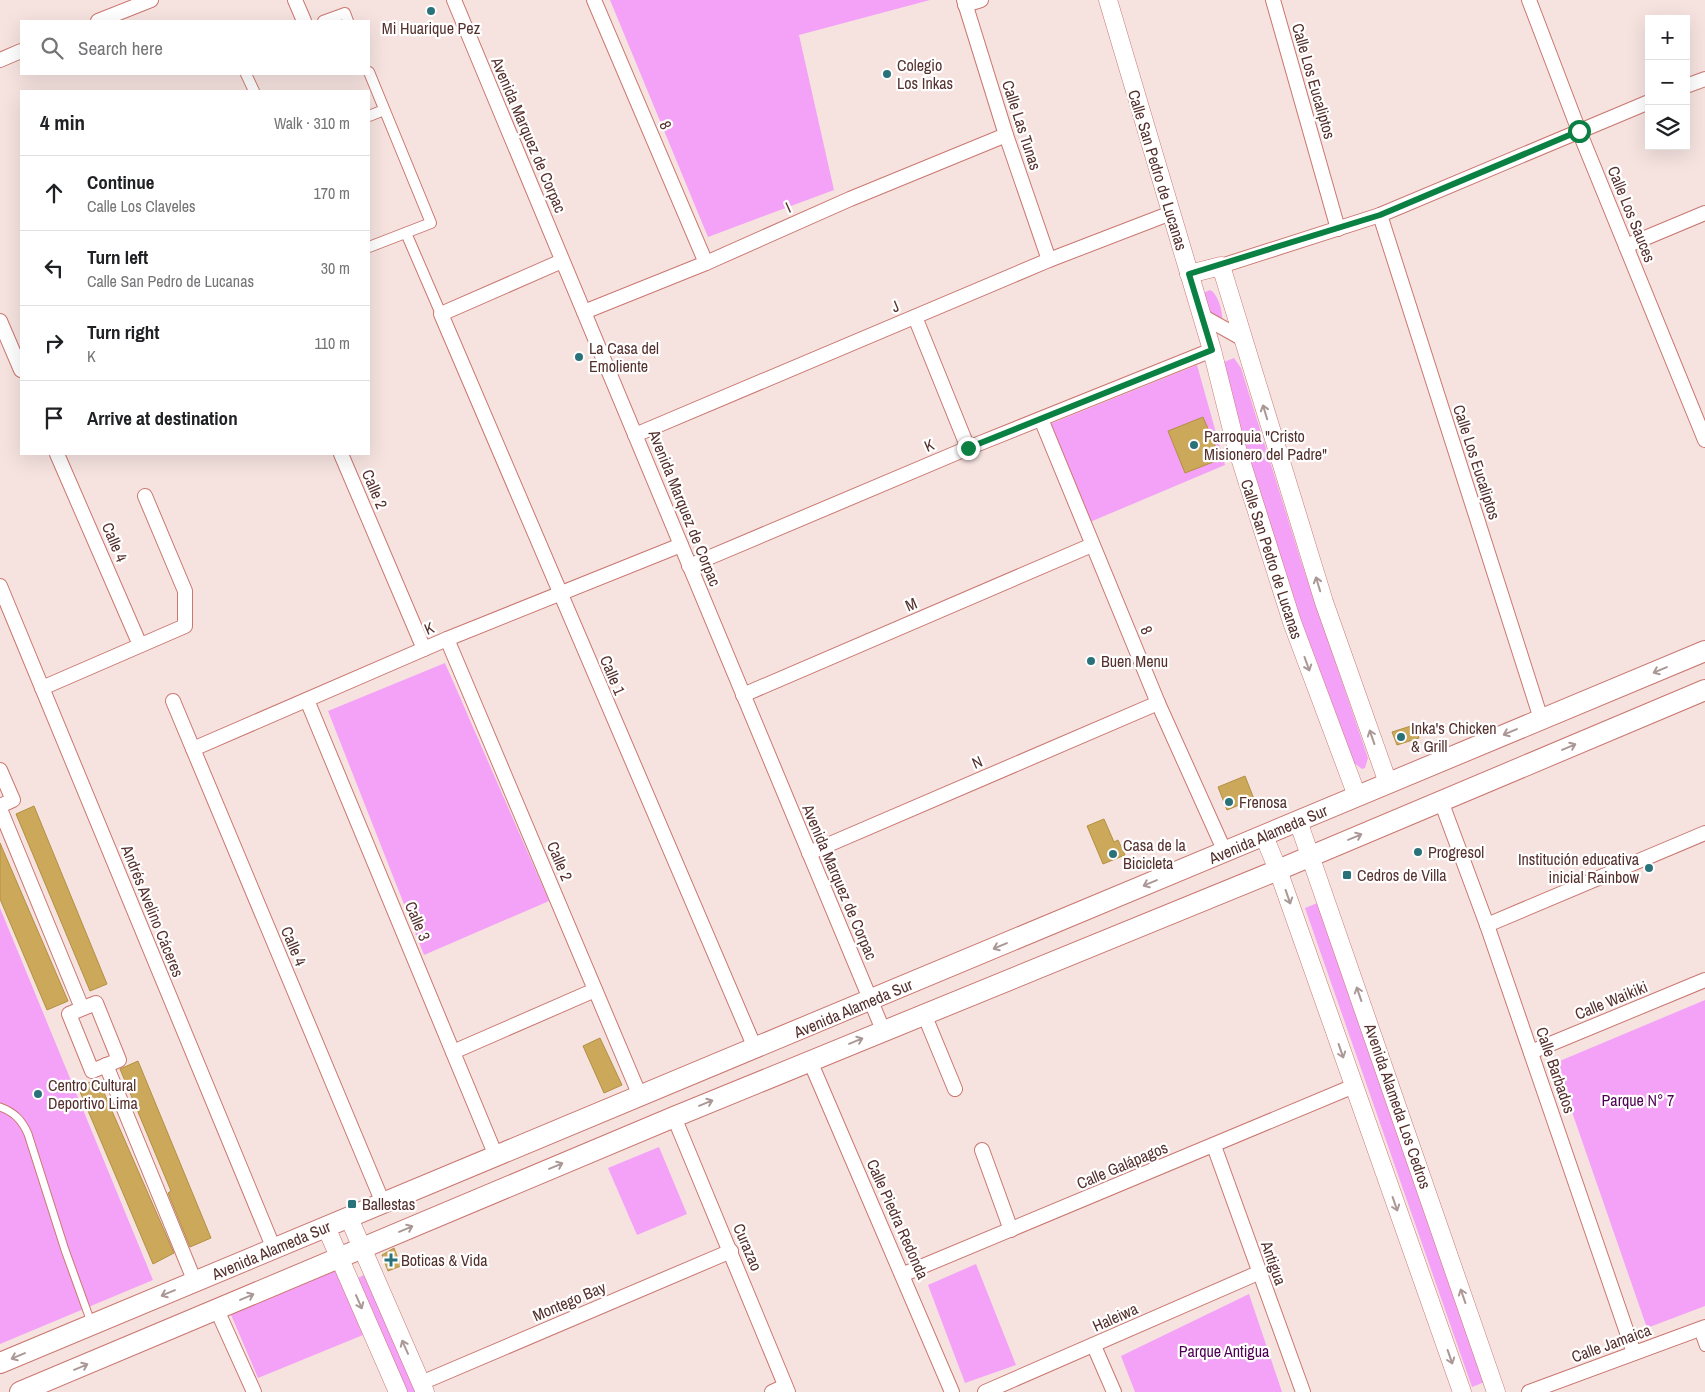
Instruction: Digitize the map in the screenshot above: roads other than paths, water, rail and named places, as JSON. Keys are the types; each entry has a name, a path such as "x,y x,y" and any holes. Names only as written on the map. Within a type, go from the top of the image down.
{"main road":[{"name":"Avenida Alameda Sur","path":"0,1364 1705,651"},
{"name":"Avenida Alameda Sur","path":"20,1392 674,1117 1278,870 1705,690"}],"street":[{"path":"101,20 151,0"},
{"path":"295,0 304,20"},
{"name":"Avenida Marquez de Corpac","path":"454,0 883,1030"},
{"name":"8","path":"594,0 706,263"},
{"path":"965,2 981,0"},
{"name":"Calle San Pedro de Lucanas","path":"1108,0 1212,350 1235,442 1292,622 1357,796"},
{"name":"Calle Los Eucaliptos","path":"1273,0 1338,229"},
{"name":"Calle Los Sauces","path":"1529,0 1579,131 1631,244 1705,440"},
{"name":"Calle Las Tunas","path":"965,2 1006,135 1049,260"},
{"path":"326,20 345,13 348,20"},
{"path":"0,60 20,52"},
{"path":"246,75 254,90"},
{"path":"370,75 431,223 370,246"},
{"path":"1690,84 1705,78"},
{"path":"1189,274 1221,266 1380,215 1645,104"},
{"path":"370,116 384,110"},
{"name":"I","path":"584,312 706,263 850,199 1006,135"},
{"name":"J","path":"635,435 1049,260 1171,213"},
{"path":"1631,244 1705,213"},
{"name":"Calle Los Eucaliptos","path":"1380,215 1541,719"},
{"path":"406,233 441,314 562,261"},
{"path":"1221,266 1324,602 1388,784"},
{"name":"Calle 1","path":"441,314 754,1048"},
{"path":"1202,316 1243,340"},
{"path":"915,317 968,448"},
{"path":"0,321 20,368"},
{"name":"K","path":"689,566 968,448 1212,350"},
{"name":"8","path":"1041,419 1158,703 1226,852"},
{"name":"Calle 4","path":"57,455 140,645"},
{"name":"Calle 2","path":"341,455 424,649"},
{"path":"42,688 186,626 187,607 185,590 145,496"},
{"name":"K","path":"193,749 424,649 681,545"},
{"name":"M","path":"743,695 1092,545"},
{"name":"Andrés Avelino Cáceres","path":"0,586 274,1249"},
{"name":"Calle 2","path":"448,639 640,1096"},
{"name":"Calle 3","path":"307,700 496,1156"},
{"name":"Calle 4","path":"173,702 383,1203"},
{"name":"N","path":"809,853 1158,703"},
{"path":"0,770 13,800 0,807 82,1008"},
{"name":"Calle Barbados","path":"1441,801 1487,925 1634,1353"},
{"name":"Avenida Alameda Los Cedros","path":"1298,821 1496,1392"},
{"path":"1487,925 1705,833"},
{"path":"1264,836 1278,870 1462,1392"},
{"name":"Calle Waikiki","path":"1531,1052 1705,980"},
{"path":"453,1052 596,990"},
{"path":"96,1003 119,1060 106,1065 92,1071 69,1014 96,1003"},
{"path":"924,1014 955,1089"},
{"name":"Calle Piedra Redonda","path":"810,1061 904,1274 952,1392"},
{"path":"106,1065 195,1282"},
{"name":"Calle Galápagos","path":"904,1274 1354,1086"},
{"name":"Curazao","path":"674,1117 787,1389"},
{"name":"Antigua","path":"1214,1146 1258,1273 1303,1392"},
{"path":"982,1150 1011,1230"},
{"path":"349,1218 423,1387"},
{"path":"326,1227 398,1392"},
{"name":"Montego Bay","path":"423,1387 731,1251"},
{"name":"Haleiwa","path":"985,1392 1258,1273"},
{"path":"217,1310 254,1392"},
{"path":"1702,1328 1705,1346"},
{"name":"Calle Jamaica","path":"1529,1392 1702,1328"},
{"path":"1094,1346 1114,1392"},
{"path":"772,1392 787,1389"}],"lane":[{"path":"0,1107 10,1110 23,1122 92,1325"}],"place":[{"name":"Mi Huarique Pez","path":"431,11"},
{"name":"Colegio Los Inkas","path":"887,74"},
{"name":"La Casa del Emoliente","path":"579,357"},
{"name":"Parroquia \"Cristo Misionero del Padre\"","path":"1194,445"},
{"name":"Buen Menu","path":"1091,661"},
{"name":"Inka's Chicken & Grill","path":"1401,737"},
{"name":"Frenosa","path":"1229,802"},
{"name":"Progresol","path":"1418,852"},
{"name":"Casa de la Bicicleta","path":"1113,854"},
{"name":"Institución educativa inicial Rainbow","path":"1649,868"},
{"name":"Cedros de Villa","path":"1347,875"},
{"name":"Centro Cultural Deportivo Lima","path":"38,1094"},
{"name":"Ballestas","path":"352,1204"},
{"name":"Boticas & Vida","path":"391,1260"}],"park label":[{"name":"Parque N° 7","path":"1638,1100"},
{"name":"Parque Antigua","path":"1224,1351"}]}
